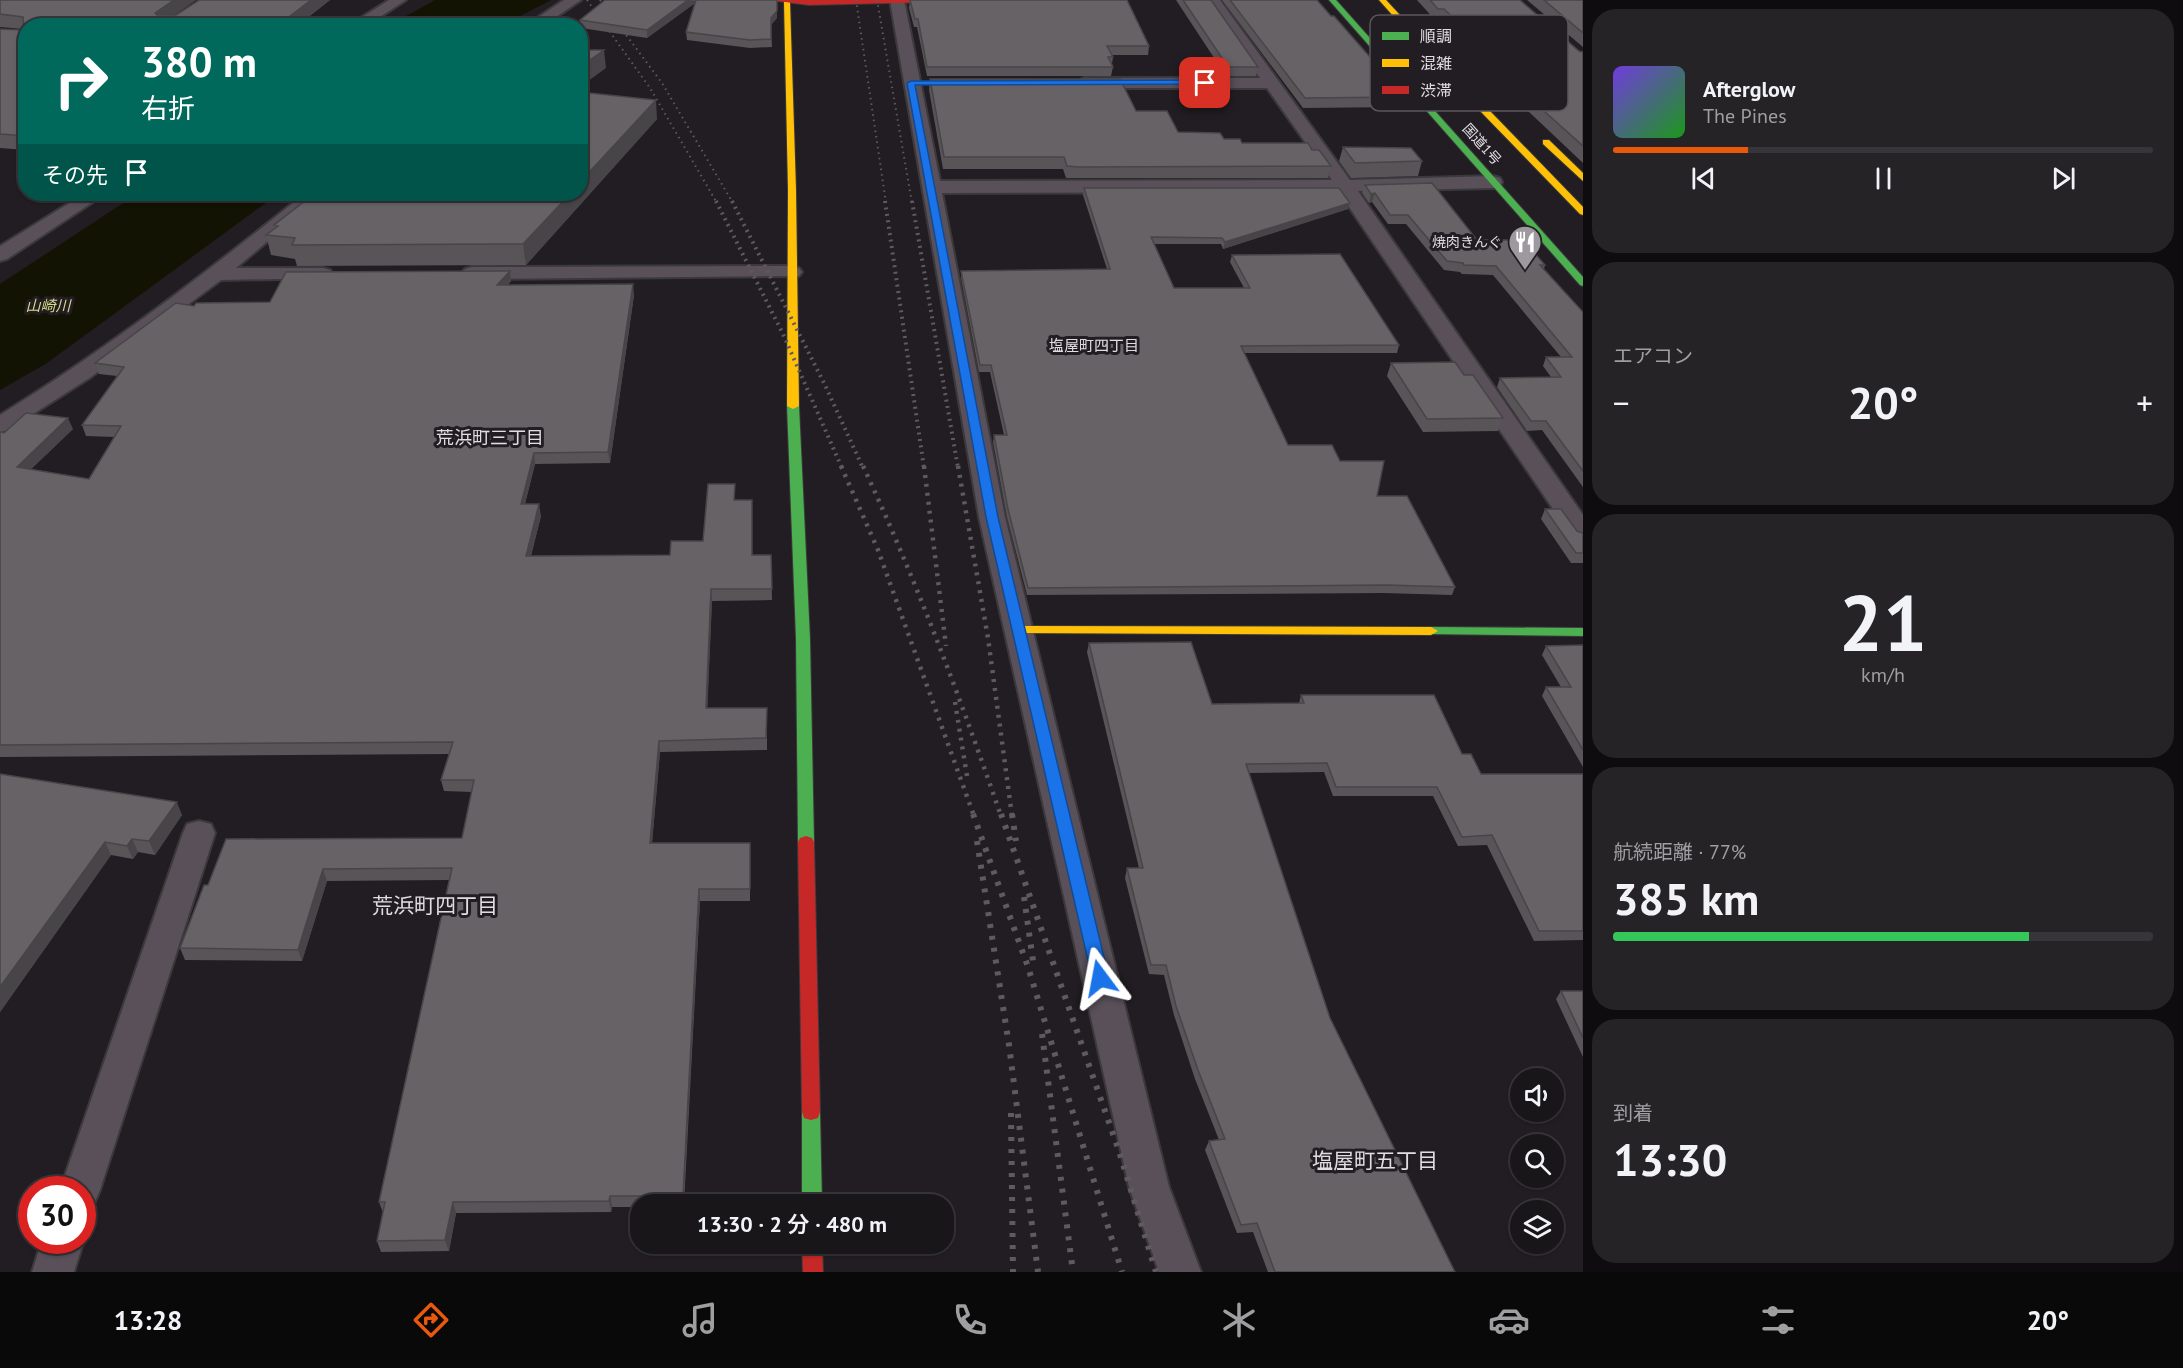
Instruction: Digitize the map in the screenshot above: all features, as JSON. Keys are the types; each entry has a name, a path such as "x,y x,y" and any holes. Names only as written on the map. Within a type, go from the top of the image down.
{"main road":[{"path":"772,0 787,2 935,0"},
{"name":"国道1号","path":"1332,0 1370,40"},
{"path":"1343,0 1370,30"},
{"path":"1382,0 1395,15"},
{"path":"1397,0 1413,15"},
{"path":"787,2 793,400 803,639 812,1194"},
{"name":"国道1号","path":"1438,111 1494,170 1583,284"},
{"path":"1441,111 1494,170 1583,262"},
{"path":"1486,111 1583,212"},
{"path":"1532,129 1583,178"},
{"path":"1020,630 1583,632"},
{"path":"812,1254 813,1272"}],"street":[{"path":"390,0 398,0"},
{"path":"368,18 398,0"},
{"path":"545,18 574,0"},
{"path":"897,0 990,506 1149,1187 1180,1272"},
{"path":"1213,0 1345,186 1583,534"},
{"path":"911,83 934,83"},
{"path":"1063,83 1272,83"},
{"path":"932,187 1345,186 1494,170"},
{"path":"0,255 85,201"},
{"path":"0,425 63,387 218,274 307,201"},
{"path":"457,273 792,272"},
{"path":"218,274 337,274"},
{"path":"85,1176 199,833"},
{"path":"53,1272 59,1254"}],"water":[{"path":"435,0 551,0 516,18 403,18"},
{"name":"山崎川","path":"126,201 268,201 47,363 0,390 0,284"}],"building":[{"path":"0,0 174,0 155,13 157,15 176,15 199,0 311,0 287,18 23,18 0,14"},
{"path":"605,0 688,0 647,30 588,21 588,18 582,18"},
{"path":"696,0 777,0 777,11 771,18 771,39 750,40 686,32"},
{"path":"910,0 1127,0 1149,46 1107,46 1113,57 1108,57 1113,67 927,67 918,19 915,19"},
{"path":"1183,0 1211,0 1258,67 1228,67"},
{"path":"1230,0 1317,0 1370,57 1370,97 1305,98"},
{"path":"1430,0 1520,0 1537,15 1450,15 1444,9 1438,9"},
{"path":"1544,0 1583,0 1583,33 1568,20 1568,15 1562,15"},
{"path":"0,29 18,30 18,135 0,134"},
{"path":"1568,41 1583,52 1583,146 1544,111 1568,111"},
{"path":"588,50 604,50 588,61"},
{"path":"930,79 1120,79 1136,111 1167,111 1178,132 1220,133 1224,139 1240,139 1242,143 1308,143 1312,150 1319,150 1331,166 1079,167 1067,166 1064,157 944,157"},
{"path":"588,93 656,100 588,173"},
{"path":"1343,147 1411,148 1422,161 1355,163"},
{"path":"1432,183 1477,240 1523,240 1545,265 1540,265 1583,312 1583,471 1546,421 1531,421 1500,378 1561,377 1546,357 1572,357 1496,266 1464,265 1447,261 1408,215 1390,215 1375,193 1371,194 1365,185"},
{"path":"1084,188 1339,188 1350,203 1225,242 1222,238 1151,237 1174,288 1250,288 1232,255 1340,254 1399,345 1241,346 1288,445 1332,445 1340,461 1384,461 1377,496 1407,496 1455,587 1386,585 1028,588 1008,509 994,435 1007,435 991,365 980,365 961,271 1110,269"},
{"path":"305,201 563,201 523,244 292,245 295,238 266,235 278,226 274,225"},
{"path":"510,271 497,285 633,284 608,452 534,453 521,504 539,504 526,556 670,555 671,541 703,541 708,484 735,484 734,500 752,500 752,555 771,555 772,589 711,589 706,708 767,708 766,738 659,741 650,843 750,843 750,889 699,889 683,1194 630,1194 630,1196 610,1196 609,1201 453,1202 445,1240 377,1241 385,1202 379,1202 452,868 323,869 298,950 180,948 204,885 208,885 226,839 462,838 474,780 441,780 453,742 0,745 0,432 4,433 26,413 68,418 17,467 89,479 121,426 82,425 124,367 95,363 176,303 194,306 196,303 270,302 286,272"},
{"path":"1455,362 1464,375 1473,375 1503,418 1427,419 1391,363"},
{"path":"1545,509 1561,509 1577,531 1583,533 1583,553 1576,553"},
{"path":"1191,642 1212,704 1304,703 1301,695 1434,695 1462,754 1471,754 1481,774 1583,774 1583,931 1539,931 1492,835 1462,837 1437,787 1336,787 1327,763 1246,764 1330,1018 1455,1272 1275,1272 1257,1223 1241,1225 1209,1141 1225,1139 1176,1006 1166,965 1151,965 1127,868 1143,868 1089,643"},
{"path":"1583,645 1583,750 1546,687 1571,687 1546,646"},
{"path":"0,774 177,802 149,841 132,839 127,846 105,842 0,987"},
{"path":"1561,991 1583,991 1583,1038"}],"railway":[{"path":"587,0 650,88 717,203"},
{"path":"600,0 662,83 733,203"},
{"path":"856,0 886,203"},
{"path":"877,0 912,203"},
{"path":"716,201 783,334 842,468"},
{"path":"732,201 824,383 863,468"},
{"path":"885,201 924,468"},
{"path":"912,201 958,468"},
{"path":"841,466 878,550 974,816"},
{"path":"863,466 936,639 1001,816"},
{"path":"924,466 946,646"},
{"path":"958,466 988,638 1012,816"},
{"path":"955,702 967,776"},
{"path":"973,814 1028,967 1122,1272"},
{"path":"1001,814 1119,1151 1156,1272"},
{"path":"1012,814 1016,841"},
{"path":"977,841 1009,1045 1038,1272"},
{"path":"1024,897 1034,968"},
{"path":"1042,1034 1073,1272"},
{"path":"1011,1113 1013,1272"}],"traffic: fast":[{"path":"1332,0 1370,43"},
{"path":"1430,111 1583,283"},
{"path":"793,406 803,639 806,842"},
{"path":"1431,631 1583,632"},
{"path":"811,1112 812,1194"}],"traffic: slow":[{"path":"1382,0 1396,15"},
{"path":"787,2 792,190 793,406"},
{"path":"1485,111 1583,212"},
{"path":"1546,142 1583,178"},
{"path":"1020,630 1431,631"}],"traffic: jam":[{"path":"772,0 809,3 935,0"},
{"path":"806,842 811,1112"},
{"path":"812,1254 813,1272"}],"place":[{"name":"焼肉きんぐ","path":"1525,271"}],"district":[{"name":"塩屋町四丁目","path":"1094,346"},
{"name":"荒浜町三丁目","path":"490,438"},
{"name":"荒浜町四丁目","path":"435,906"},
{"name":"塩屋町五丁目","path":"1375,1161"}],"route":[{"path":"1100,978 992,517 911,83 1205,83"}]}
